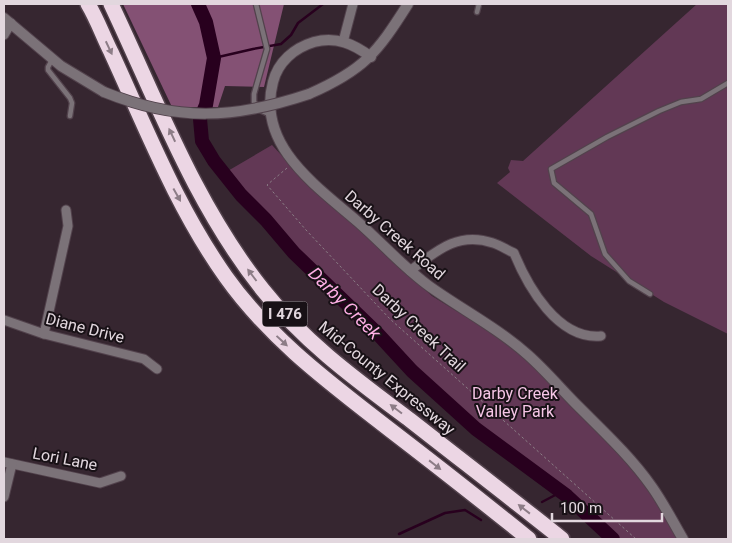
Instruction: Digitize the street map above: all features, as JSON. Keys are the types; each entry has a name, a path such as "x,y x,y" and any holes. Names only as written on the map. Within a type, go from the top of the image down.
{"highway":[{"name":"I 476","path":"88,4 169,179 203,242 226,278 252,310 277,337 319,375 464,486 529,539"},
{"name":"Mid-County Expressway","path":"111,4 204,202 236,253 264,292 302,332 352,376 562,539"}],"street":[{"path":"343,42 353,4"},
{"path":"4,35 7,20 74,75 104,92 146,107 182,114 232,113 254,110 309,94 345,77 370,57 384,41 408,4"},
{"name":"Darby Creek Road","path":"370,57 354,46 328,40 309,44 293,52 282,62 272,84 272,116 281,144 293,163 410,271 442,295 508,338 540,366 636,466 653,488 683,539"},
{"path":"44,334 68,226 66,210"},
{"path":"410,271 436,250 454,241 474,239 493,243 514,254 523,274 540,302 557,320 573,330 591,337 601,336"},
{"name":"Diane Drive","path":"4,320 44,334 144,359 157,369"},
{"path":"4,497 8,463"},
{"name":"Lori Lane","path":"8,463 100,483 121,476"}],"lane":[{"path":"256,4 267,49 254,94 254,102 262,111 272,116"},
{"path":"477,12 479,4"},
{"path":"53,59 48,70 70,98 72,103 70,116"},
{"path":"650,294 629,281 605,254 591,214 554,183 551,169 607,137 659,111 681,102 701,99 728,84"}],"path":[{"name":"Darby Creek Trail","path":"293,163 267,185 306,230 390,318 636,539"}],"green space":[{"path":"697,4 728,4 728,334 664,302 591,256 497,183 510,172 508,168 511,160 523,161"},
{"name":"Darby Creek Valley Park","path":"272,145 308,184 432,296 510,344 551,379 652,490 680,539 619,539 558,485 497,441 420,374 286,239 226,172"}],"shaded area":[{"path":"123,4 284,4 264,87 225,86 218,107 172,107"}],"waterway":[{"name":"Darby Creek","path":"198,4 206,22 214,58 206,105 200,119 202,141 214,161 241,195 266,220 294,253 377,333 412,371 476,429 567,496 613,539"},
{"path":"214,58 281,44 291,35 298,23 323,4"},
{"path":"542,502 561,492"},
{"path":"399,534 445,513 465,510 481,520"}]}
